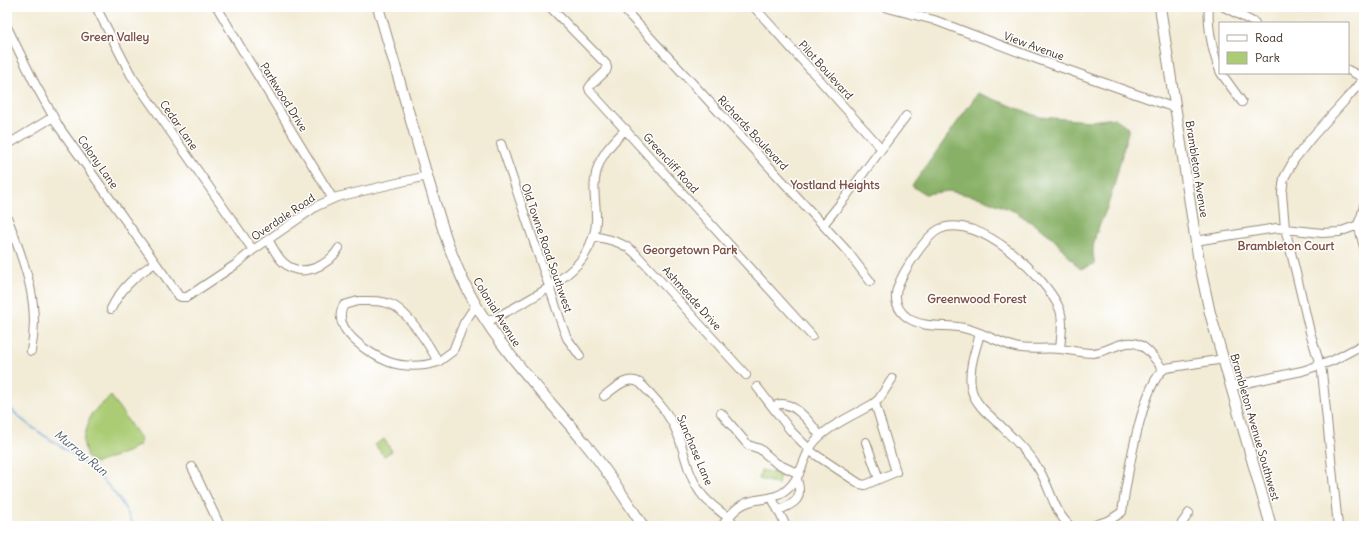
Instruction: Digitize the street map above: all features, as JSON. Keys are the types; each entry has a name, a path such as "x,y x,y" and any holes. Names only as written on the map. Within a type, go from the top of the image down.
{"main road":[{"name":"Colonial Avenue","path":"378,7 427,176 450,249 463,281 487,322 517,364 585,443 602,465 643,526"},
{"name":"Brambleton Avenue","path":"1160,7 1195,241 1205,289 1217,334"},
{"name":"Brambleton Avenue Southwest","path":"1217,334 1269,524"}],"street":[{"name":"Cedar Lane","path":"96,7 131,75 253,250"},
{"name":"Parkwood Drive","path":"217,7 332,198"},
{"name":"Greencliff Road","path":"550,7 606,64 608,68 589,88 590,91 812,336"},
{"name":"Richards Boulevard","path":"622,7 854,260 870,281"},
{"name":"Pilot Boulevard","path":"754,7 881,148"},
{"name":"View Avenue","path":"884,7 934,20 1175,108"},
{"path":"1209,7 1209,30 1219,68"},
{"path":"1224,7 1253,22"},
{"name":"Colony Lane","path":"7,27 53,117 178,296 187,297"},
{"path":"1338,526 1323,377 1310,332 1286,228 1282,193 1284,178 1287,171 1312,137 1364,78 1349,70"},
{"path":"1221,74 1242,102"},
{"path":"822,225 844,199 906,116"},
{"path":"7,145 53,117"},
{"path":"487,322 549,286 572,270 579,263 590,245 593,236 596,218 594,181 596,172 605,151 626,129"},
{"name":"Old Towne Road Southwest","path":"501,144 563,328 567,338 580,356"},
{"name":"Overdale Road","path":"187,297 235,265 253,250 317,206 332,198 427,176"},
{"path":"1364,206 1360,221 1364,247"},
{"path":"7,217 20,250 31,289 35,317 31,352"},
{"path":"1195,241 1286,228 1331,232 1350,229 1361,224"},
{"path":"1060,349 1062,328 1060,311 1047,288 1015,254 997,241 971,229 946,226 935,231 920,249 898,286 895,294 896,304 899,310 915,322 937,326 956,327 1022,348 1060,349 1093,353 1134,343 1150,352 1163,369"},
{"name":"Ashmeade Drive","path":"593,236 624,244 635,253 746,375"},
{"path":"268,240 282,262 298,270 312,269 324,264 330,260 339,248"},
{"path":"111,309 120,293 126,286 145,269 155,263"},
{"path":"438,362 409,320 397,308 390,304 377,301 358,301 344,305 341,310 340,314 342,321 349,334 372,355 390,362 408,365 431,364 438,362 453,351 464,323 476,304"},
{"path":"980,334 974,352 971,372 971,383 974,396 985,411 1017,443 1036,465 1048,485 1061,516 1070,526"},
{"path":"1232,386 1294,373 1320,365 1346,355 1364,344"},
{"path":"1092,526 1111,523 1122,512 1128,472 1145,405 1153,384 1163,369 1224,359"},
{"path":"722,526 735,510 747,502 772,498 784,492 798,476 809,449 820,436 875,403 892,379"},
{"name":"Sunchase Lane","path":"604,396 628,380 640,383 660,405 674,426 689,471 700,492 713,506 729,517 736,526"},
{"path":"757,387 791,431 809,449 860,484 865,485 896,472 875,403"},
{"path":"773,407 783,403 795,408 820,436"},
{"path":"721,413 748,444 760,449 776,463 798,476"},
{"path":"866,442 879,479"},
{"path":"192,467 220,526"},
{"path":"779,510 792,505 798,499 798,476"},
{"path":"772,498 786,526"},
{"path":"1180,526 1189,513"}],"green space":[{"path":"978,93 1040,117 1090,121 1115,118 1129,128 1112,193 1097,232 1093,247 1095,264 1080,269 1051,236 1016,212 981,198 949,191 925,194 912,186"},
{"path":"111,396 141,440 139,445 127,452 96,463 87,458 83,441 91,414"},
{"path":"384,439 392,451 384,456 375,445"},
{"path":"761,470 780,474 778,484 759,479"}],"waterway":[{"name":"Murray Run","path":"7,403 12,410 28,424 91,469 121,502 134,526"}],"district":[{"name":"Green Valley","path":"115,37"},
{"name":"Yostland Heights","path":"835,185"},
{"name":"Brambleton Court","path":"1286,246"},
{"name":"Georgetown Park","path":"690,250"},
{"name":"Greenwood Forest","path":"977,299"}]}
